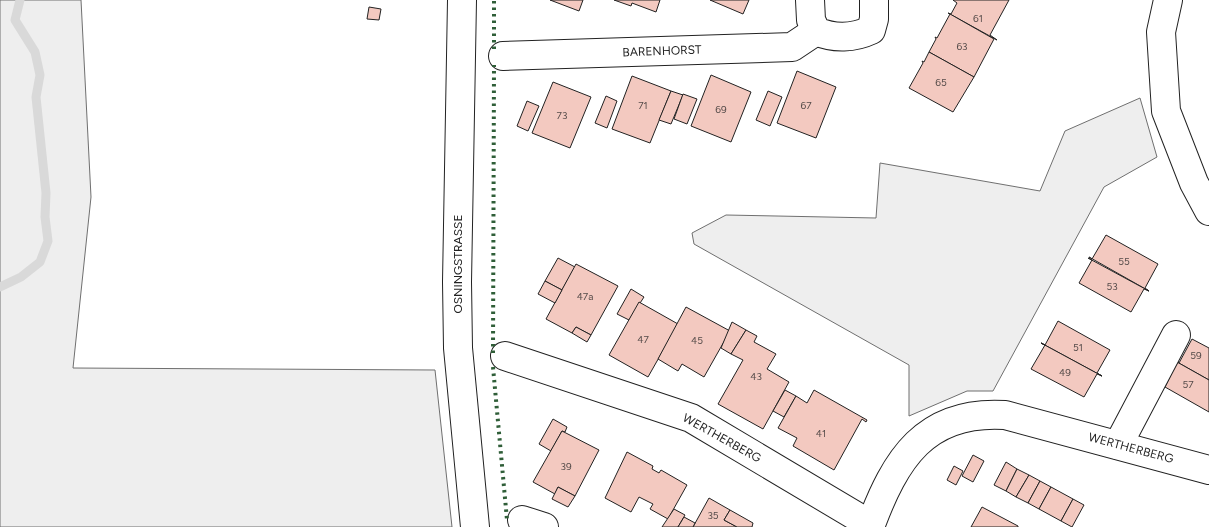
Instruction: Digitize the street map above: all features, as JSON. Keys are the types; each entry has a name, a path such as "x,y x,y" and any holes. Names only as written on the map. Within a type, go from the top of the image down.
{"street":[{"name":"OSNINGSTRASSE","path":"462,0 458,339 475,527"},
{"path":"810,0 811,20 816,31 828,36 859,35 871,30 874,18 874,0"},
{"path":"1168,0 1161,32 1166,111 1194,183 1209,211"},
{"name":"BARENHORST","path":"503,56 792,47 816,31"},
{"path":"1118,445 1176,335"},
{"name":"WERTHERBERG","path":"505,356 691,418 870,526 884,491 899,464 921,439 940,425 983,414 1005,415 1209,470"}],"shaded area":[{"path":"0,0 81,0 91,197 73,368 435,370 452,527 0,527"},
{"path":"1140,98 1157,157 1104,187 993,391 967,391 909,416 909,365 694,244 692,233 726,215 876,218 880,163 1040,191 1065,131"}],"building":[{"path":"550,0 583,0 579,11"},
{"path":"614,0 660,0 656,12 632,3 631,6"},
{"path":"710,0 749,0 743,14"},
{"path":"953,0 1009,0 990,35 997,40 948,13 951,14 957,3"},
{"path":"369,7 381,9 379,20 367,19"},
{"path":"950,14 994,39 974,77 929,52 936,39 935,37 937,38"},
{"path":"929,52 974,77 953,112 909,88 923,63 922,61 924,62"},
{"path":"797,71 836,87 816,138 777,123"},
{"path":"711,75 751,92 731,142 691,126"},
{"path":"632,76 671,91 650,143 612,129"},
{"path":"553,82 591,97 570,148 532,133"},
{"path":"671,91 683,95 671,124 659,120"},
{"path":"768,91 782,97 770,126 756,120"},
{"path":"683,94 697,99 687,124 674,119"},
{"path":"606,96 617,101 607,128 595,123"},
{"path":"527,101 539,106 528,131 517,126"},
{"path":"1106,235 1158,264 1145,288 1149,291 1092,259"},
{"path":"558,258 575,267 562,290 545,281"},
{"path":"1092,260 1149,291 1144,289 1131,312 1079,283"},
{"path":"576,264 618,286 591,335 576,327 572,333 546,319"},
{"path":"545,281 562,290 555,303 538,294"},
{"path":"631,289 644,297 629,320 617,314"},
{"path":"639,302 678,324 648,377 609,355"},
{"path":"686,307 730,331 704,377 682,364 678,371 658,359"},
{"path":"1058,321 1110,350 1097,373 1102,376 1041,343 1045,345"},
{"path":"732,322 746,330 731,354 721,348"},
{"path":"576,327 591,335 587,342 572,333"},
{"path":"746,330 757,336 754,342 776,354 767,369 789,382 763,429 718,404 743,360 731,354"},
{"path":"1192,339 1209,348 1209,380 1177,362 1179,363"},
{"path":"1045,345 1102,376 1097,374 1084,397 1031,369"},
{"path":"1177,362 1209,380 1209,412 1165,387"},
{"path":"785,390 796,396 784,417 773,411"},
{"path":"814,390 867,420 866,422 862,419 834,470 793,446 797,438 778,428 796,396 807,403"},
{"path":"553,419 567,427 565,432 562,431 551,451 539,444"},
{"path":"562,431 599,450 575,496 558,487 555,494 533,482"},
{"path":"627,452 653,466 652,469 659,473 661,470 687,485 668,519 650,509 653,504 639,497 631,512 605,498"},
{"path":"973,455 984,461 973,482 962,476"},
{"path":"1006,462 1017,469 1006,491 994,485"},
{"path":"954,466 963,471 956,485 947,480"},
{"path":"1017,469 1029,475 1016,497 1006,491"},
{"path":"1029,475 1040,481 1028,503 1016,497"},
{"path":"1040,481 1051,487 1039,509 1028,503"},
{"path":"558,487 575,496 568,507 552,499"},
{"path":"1051,487 1073,499 1061,521 1039,509"},
{"path":"709,498 730,510 724,520 737,527 693,527"},
{"path":"1073,499 1084,505 1072,527 1061,521"},
{"path":"982,507 1018,526 1018,527 971,527"},
{"path":"674,509 685,515 678,527 662,527"},
{"path":"730,510 753,523 752,527 737,527 724,520"},
{"path":"684,517 695,523 693,527 678,527"}],"waterway":[{"path":"0,287 21,277 40,262 48,241 45,217 46,193 36,97 40,75 35,52 15,20 20,0"}],"hedge":[{"path":"494,0 494,49"},
{"path":"493,353 494,65"},
{"path":"493,367 507,520"}]}
